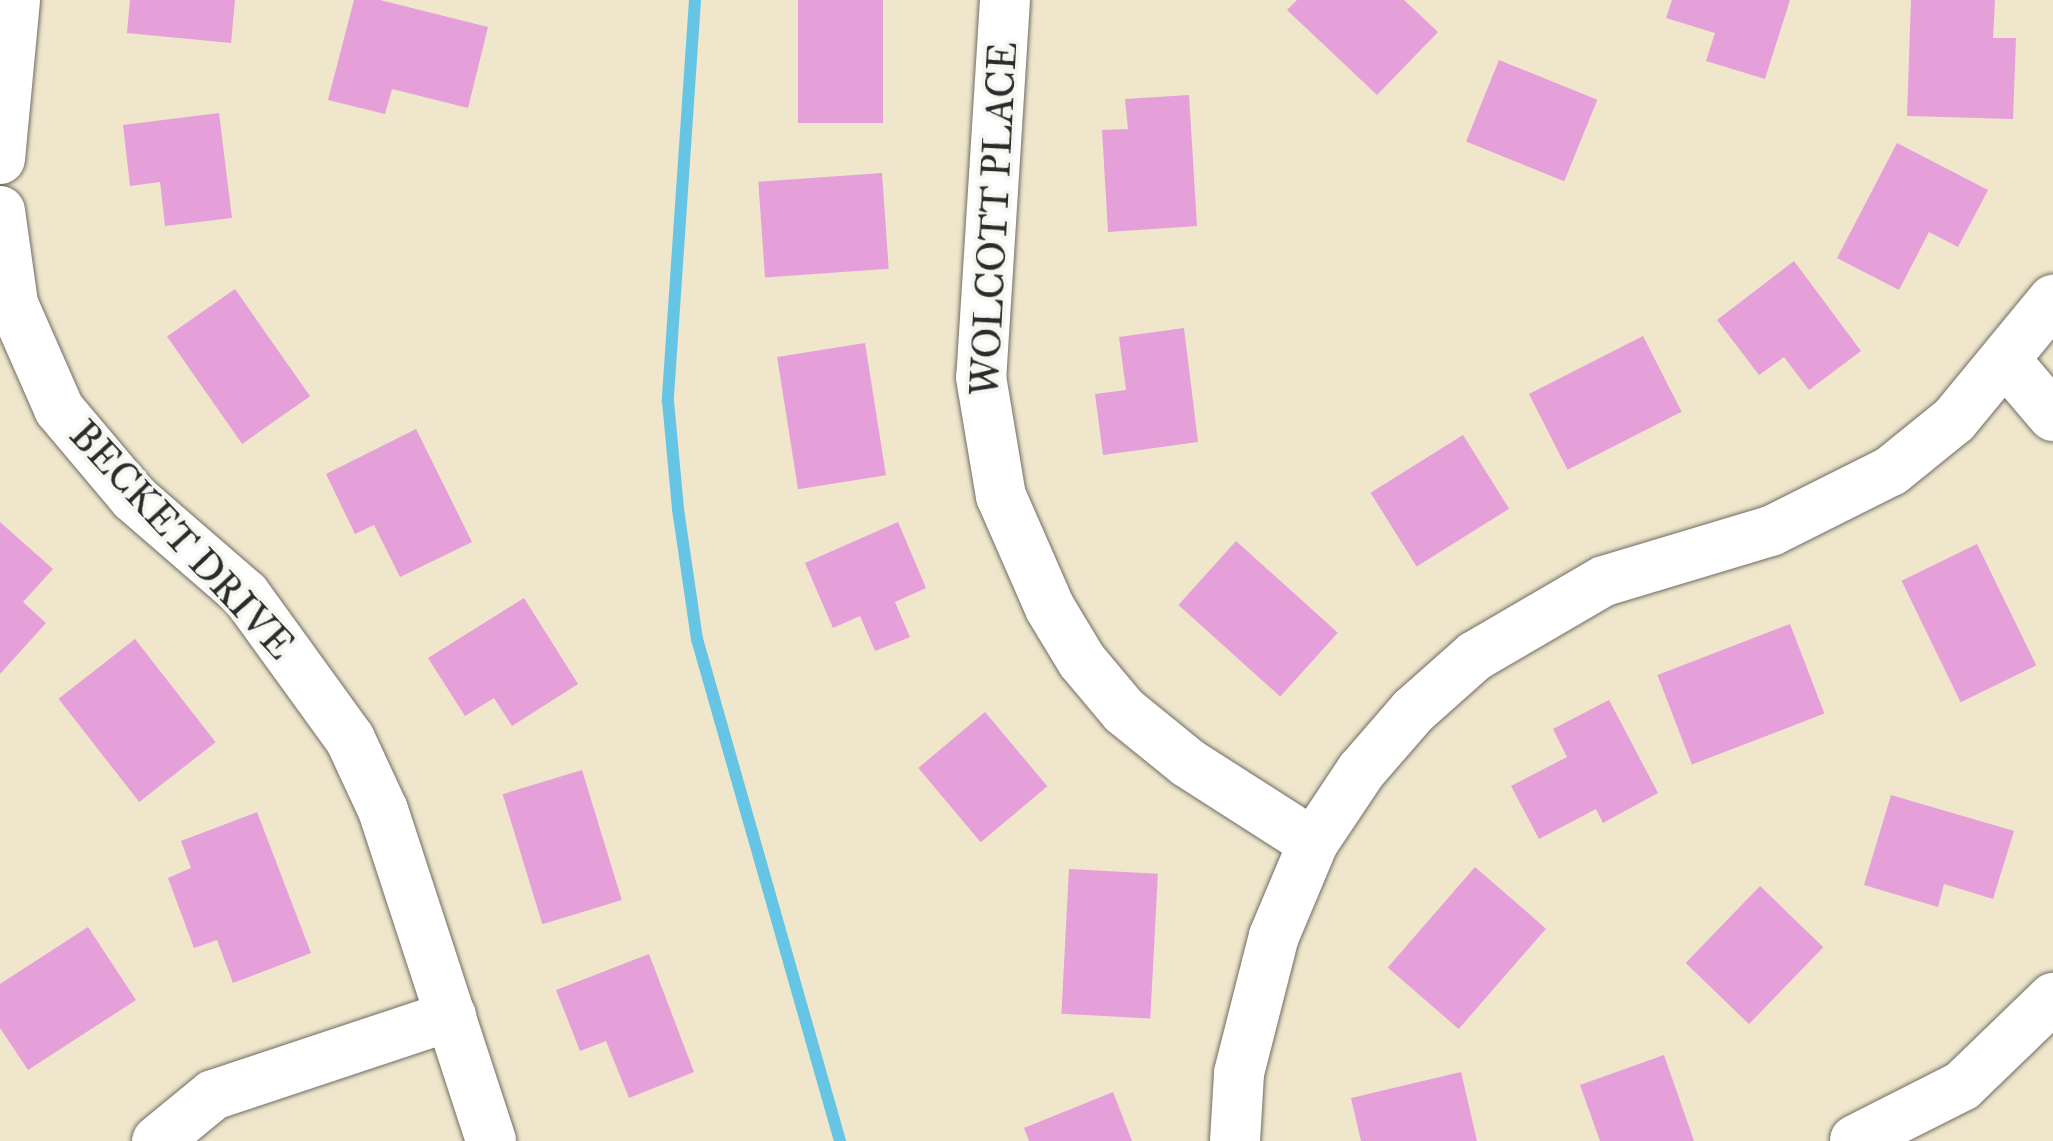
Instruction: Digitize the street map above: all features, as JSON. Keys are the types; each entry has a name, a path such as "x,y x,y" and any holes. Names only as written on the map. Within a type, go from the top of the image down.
{"street":[{"path":"0,160 15,0"},
{"name":"WOLCOTT PLACE","path":"1005,0 981,378 1001,496 1050,608 1082,661 1124,711 1188,763 1313,843"},
{"name":"BECKET DRIVE","path":"0,211 13,304 59,409 134,498 245,594 350,739 383,810 491,1141"},
{"path":"1235,1141 1250,1017 1274,936 1313,843 1374,756 1475,656 1604,581 1832,506 1929,440 2007,362 2053,300"},
{"path":"2007,362 2053,416"},
{"path":"1855,1140 1962,1086 2053,998"},
{"path":"157,1141 213,1095 451,1016"}],"building":[{"path":"130,0 235,0 231,43 127,33"},
{"path":"354,0 380,0 488,27 468,108 392,89 385,114 328,100"},
{"path":"798,0 883,0 883,123 798,123"},
{"path":"1297,0 1404,0 1438,32 1377,95 1287,10"},
{"path":"1672,0 1790,0 1765,79 1706,61 1715,33 1666,18"},
{"path":"1911,0 1995,0 1993,38 2016,38 2013,119 1907,116"},
{"path":"1499,60 1597,100 1564,181 1466,142"},
{"path":"1189,95 1197,226 1108,232 1102,130 1128,129 1125,99"},
{"path":"219,113 232,218 165,226 160,182 130,186 123,125"},
{"path":"1897,143 1988,190 1958,247 1929,232 1899,290 1837,258"},
{"path":"882,173 889,269 765,277 758,182"},
{"path":"1794,261 1861,351 1809,390 1784,357 1759,375 1717,320"},
{"path":"235,289 310,396 242,444 167,337"},
{"path":"1184,328 1198,442 1103,455 1095,394 1126,390 1119,337"},
{"path":"1643,336 1682,412 1568,470 1529,394"},
{"path":"865,343 886,475 798,489 777,357"},
{"path":"416,429 472,542 400,577 374,525 355,534 326,474"},
{"path":"1463,435 1509,509 1417,567 1371,493"},
{"path":"0,522 53,569 23,602 46,623 0,674"},
{"path":"898,522 926,588 895,602 910,637 875,651 860,616 833,628 805,563"},
{"path":"1236,541 1338,633 1280,697 1178,605"},
{"path":"1977,544 2036,665 1961,702 1902,581"},
{"path":"524,598 578,684 512,726 494,698 465,716 428,658"},
{"path":"1790,624 1824,714 1692,765 1657,675"},
{"path":"135,639 216,742 139,802 59,699"},
{"path":"1609,700 1658,793 1603,823 1596,809 1539,839 1511,786 1567,757 1553,729"},
{"path":"985,712 1047,786 981,842 918,768"},
{"path":"582,770 622,900 542,924 503,794"},
{"path":"1891,795 2014,831 1993,899 1944,884 1938,907 1864,885"},
{"path":"257,812 311,953 233,983 217,940 194,948 168,878 191,868 181,841"},
{"path":"1475,867 1546,929 1459,1029 1388,967"},
{"path":"1069,869 1158,874 1150,1018 1061,1014"},
{"path":"1760,886 1823,947 1749,1024 1686,963"},
{"path":"88,927 136,1000 28,1070 0,1028 0,984"},
{"path":"649,954 694,1072 629,1098 606,1041 580,1051 556,990"},
{"path":"1664,1055 1694,1141 1600,1141 1580,1085"},
{"path":"1461,1072 1477,1141 1361,1141 1351,1098"},
{"path":"1113,1092 1132,1141 1029,1141 1024,1128"}],"waterway":[{"path":"695,0 668,401 678,509 697,639 840,1141"}]}
